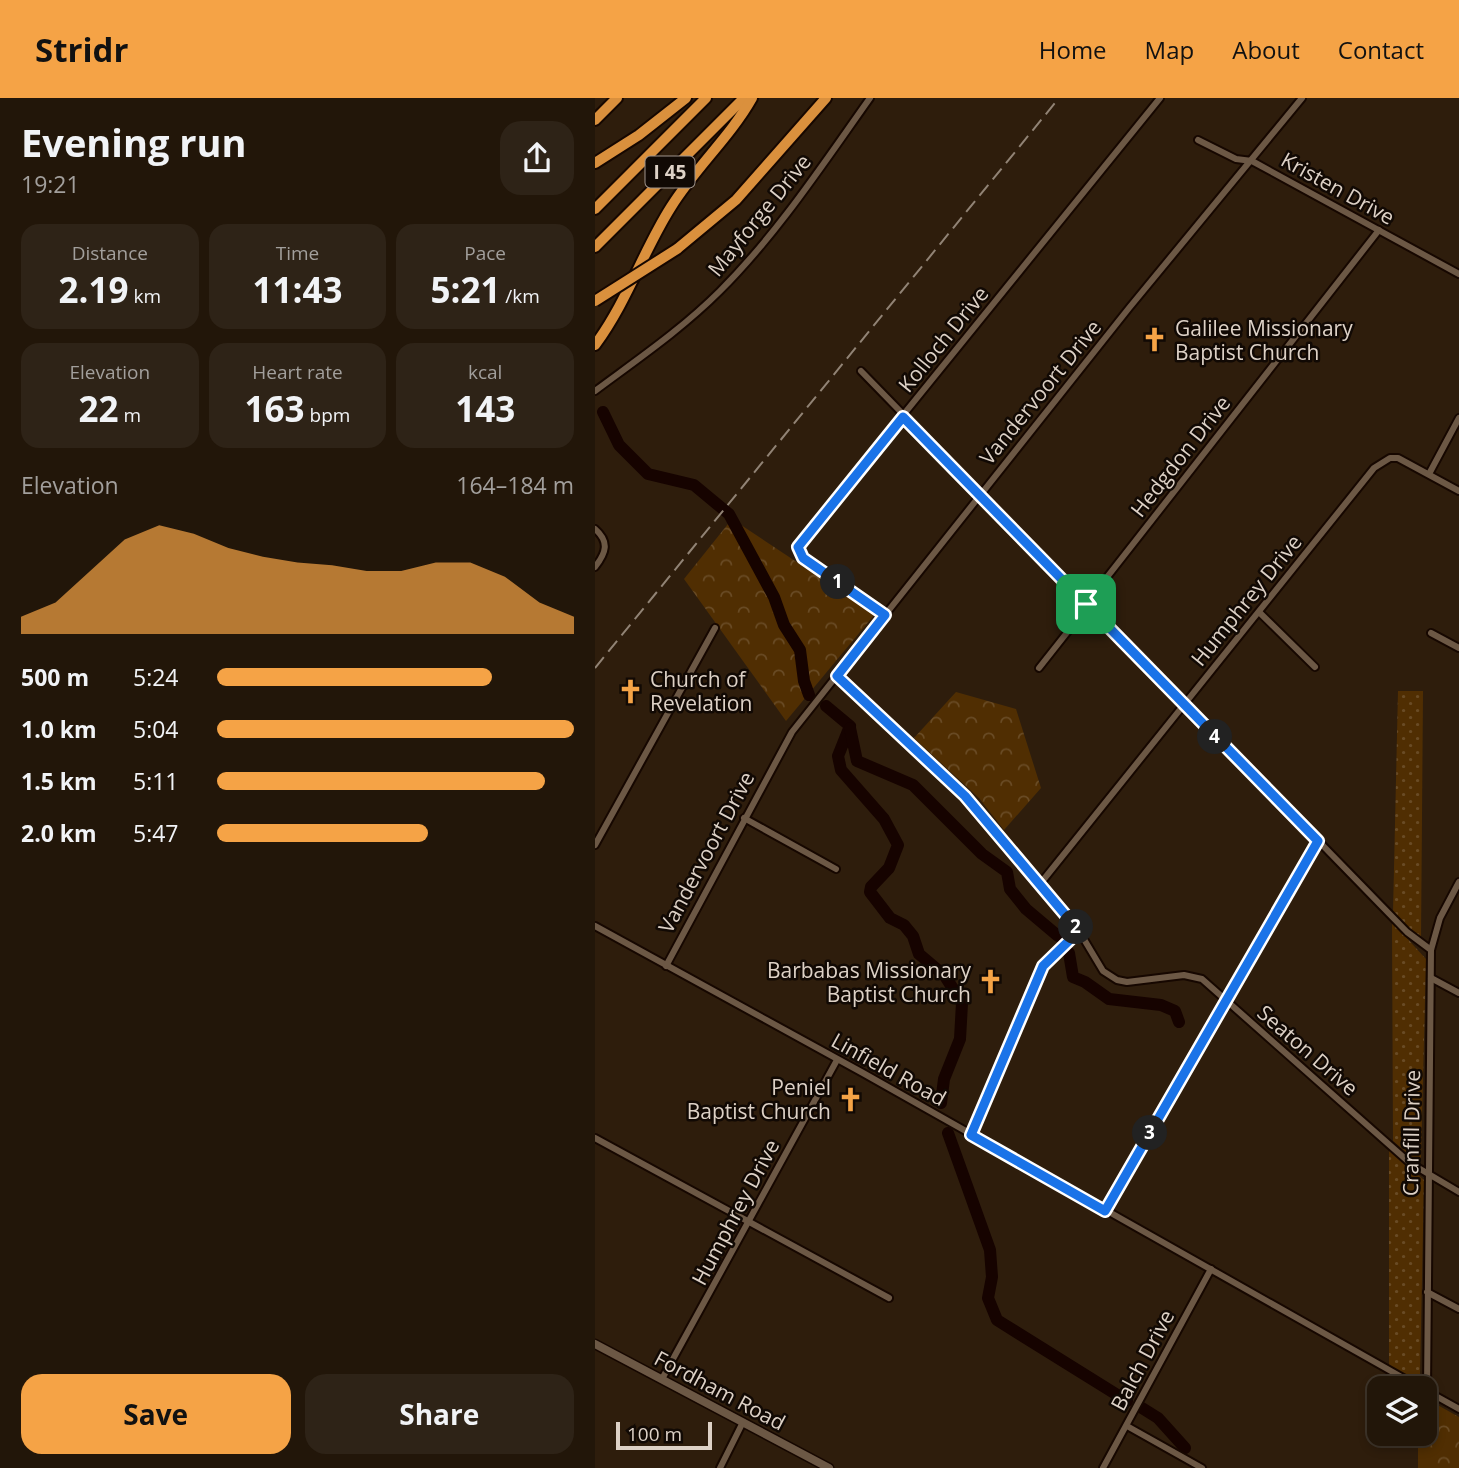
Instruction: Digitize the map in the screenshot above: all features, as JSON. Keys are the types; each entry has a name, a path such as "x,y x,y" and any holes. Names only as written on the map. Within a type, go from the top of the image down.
{"highway":[{"path":"595,120 617,98"},
{"path":"595,163 639,135 686,98"},
{"name":"I 45","path":"595,209 706,98"},
{"name":"I 45","path":"595,247 744,98"},
{"path":"595,345 617,313 673,203 740,118 752,98"},
{"path":"595,301 677,249 736,200 826,98"}],"street":[{"name":"Mayforge Drive","path":"595,391 662,342 720,291 777,228 870,98"},
{"name":"Kolloch Drive","path":"885,615 803,558 798,547 1160,98"},
{"name":"Vandervoort Drive","path":"666,966 783,746 980,495 1302,98"},
{"name":"Kristen Drive","path":"1198,140 1236,159 1252,161 1459,274"},
{"name":"Hedgdon Drive","path":"1039,668 1379,230"},
{"path":"861,371 1184,705 1417,941 1431,950"},
{"path":"1459,418 1429,474 1459,491"},
{"name":"Humphrey Drive","path":"1040,884 1374,468 1390,458 1398,458 1429,474"},
{"path":"595,529 606,546 595,568"},
{"path":"1259,612 1315,667"},
{"path":"595,845 715,628"},
{"path":"1431,633 1459,648"},
{"name":"Seaton Drive","path":"837,676 965,796 1079,931 1103,971 1117,980 1137,982 1184,975 1202,979 1409,1163 1459,1192"},
{"path":"744,818 836,869"},
{"path":"1105,1211 1318,841"},
{"name":"Cranfill Drive","path":"1424,1376 1431,950 1440,918 1459,882"},
{"name":"Linfield Road","path":"595,926 1399,1376"},
{"path":"971,1135 1043,966 1079,931"},
{"path":"1431,978 1459,993"},
{"name":"Humphrey Drive","path":"662,1379 837,1060"},
{"path":"595,1138 890,1298"},
{"name":"Balch Drive","path":"1103,1468 1211,1269"},
{"path":"1427,1292 1459,1309"},
{"name":"Fordham Road","path":"595,1344 829,1468"},
{"name":"Linfield Road","path":"1437,1397 1459,1409"},
{"path":"720,1468 743,1422"},
{"path":"1126,1426 1202,1468"}],"green space":[{"path":"732,519 875,614 786,721 684,579"},
{"path":"1398,691 1423,691 1421,940 1393,913"},
{"path":"956,692 1016,709 1041,788 1004,830 979,798 914,738"},
{"path":"1392,922 1426,959 1421,1159 1414,1159 1393,1141"},
{"path":"1389,1150 1424,1180 1420,1376 1407,1376 1389,1366"},
{"path":"1437,1405 1459,1417 1459,1468 1418,1468 1418,1446 1437,1446"}],"waterway":[{"path":"603,412 619,445 648,474 694,485 729,514 774,597 784,625 800,650 804,681 809,695"},
{"path":"826,706 850,726 838,756 841,770 884,819 898,845 889,868 871,887 870,892 890,918 904,925 913,936 919,954 945,976 962,1003 960,1039 944,1079 941,1103"},
{"path":"850,728 857,761 913,785 982,854 1007,872 1010,889 1026,909 1058,936"},
{"path":"1069,953 1073,977 1109,999 1161,1005 1175,1011 1179,1022"},
{"path":"948,1133 990,1250 992,1277 988,1298 997,1320 1127,1401"},
{"path":"1142,1408 1158,1418 1185,1448"}],"railway":[{"path":"595,668 1059,98"}],"place":[{"name":"Galilee Missionary Baptist Church","path":"1155,340"},
{"name":"Church of Revelation","path":"630,691"},
{"name":"Barbabas Missionary Baptist Church","path":"991,982"},
{"name":"Peniel Baptist Church","path":"851,1099"}],"route":[{"path":"903,417 1086,604 1318,841 1105,1211 971,1135 1043,966 1079,931 965,796 837,676 885,615 803,558 798,547 903,417"}]}
